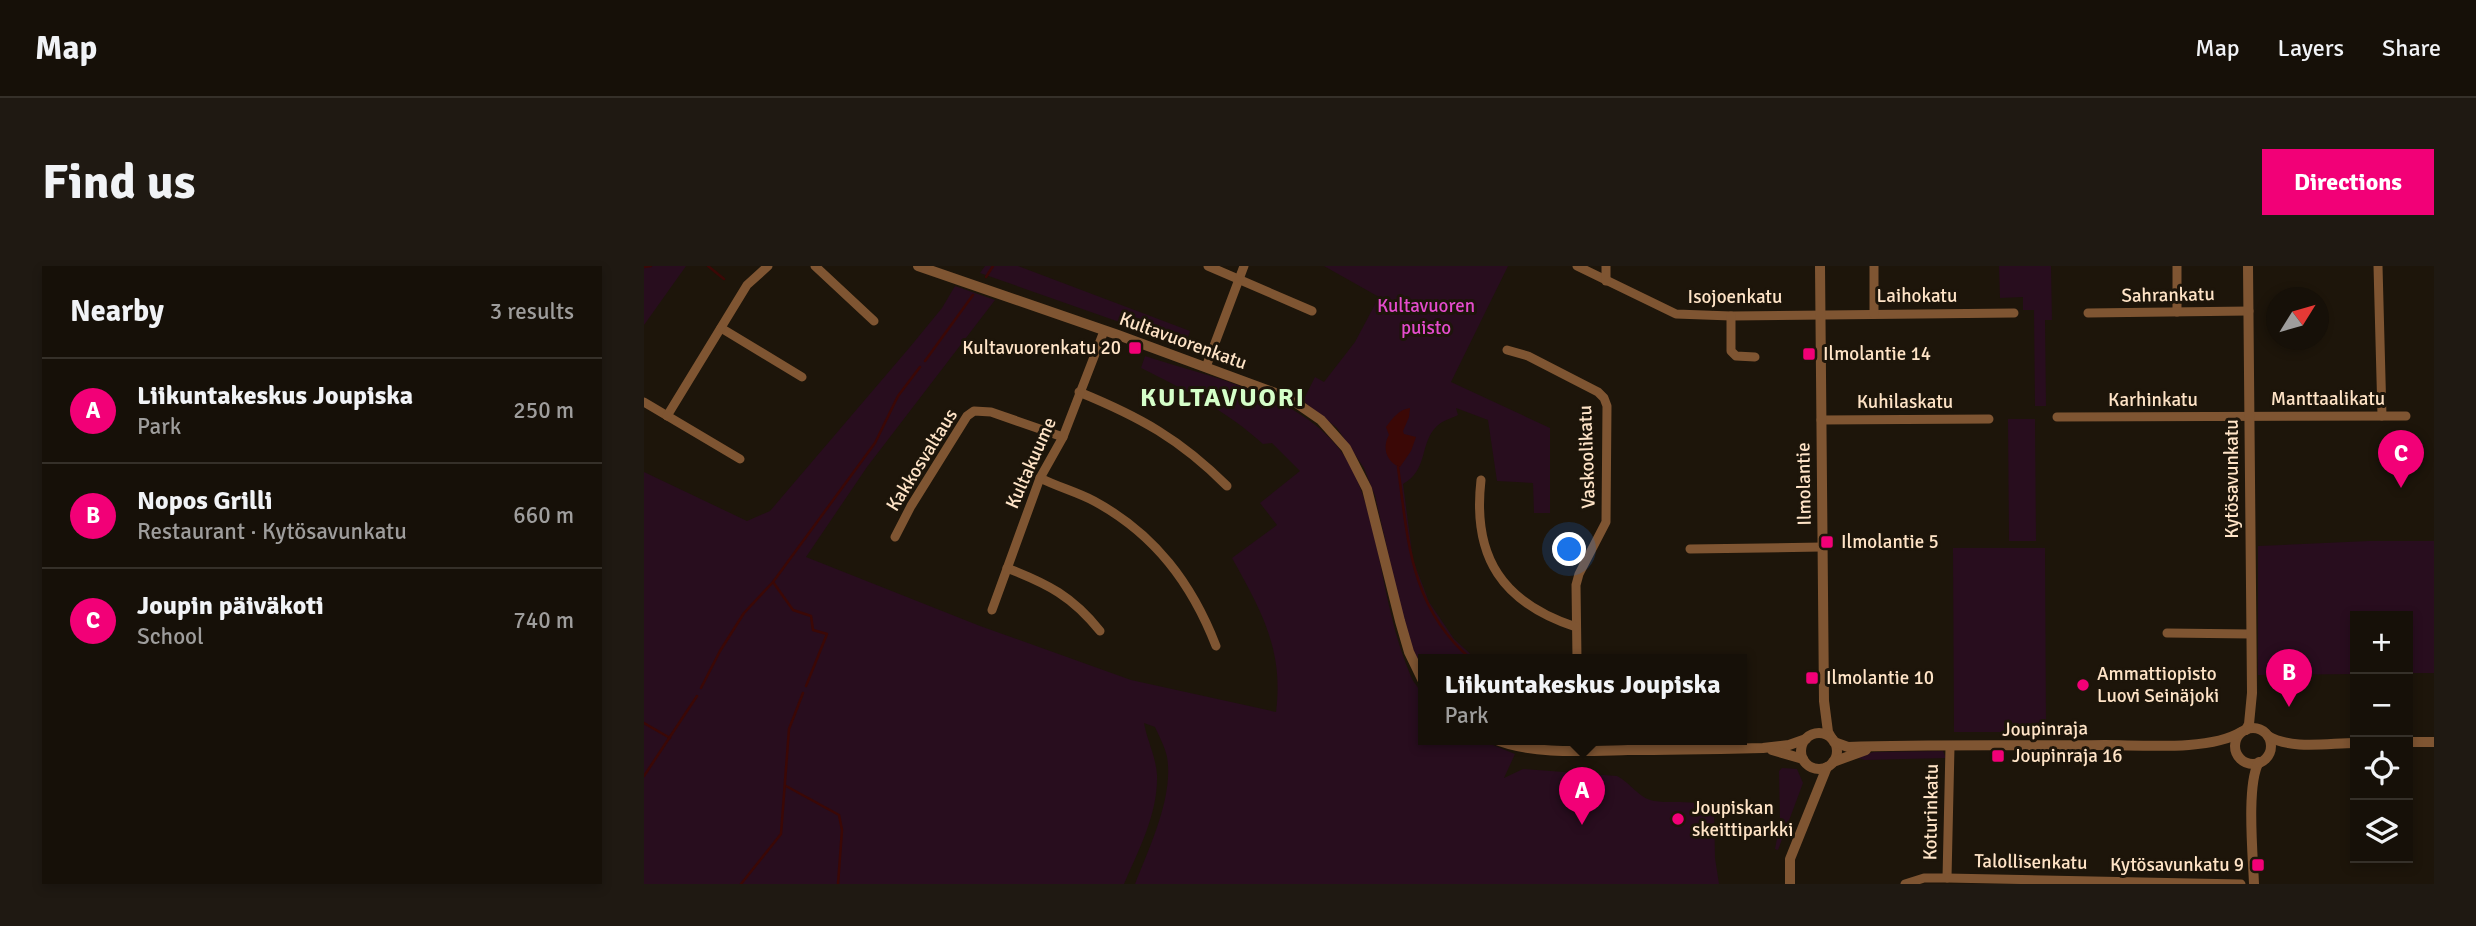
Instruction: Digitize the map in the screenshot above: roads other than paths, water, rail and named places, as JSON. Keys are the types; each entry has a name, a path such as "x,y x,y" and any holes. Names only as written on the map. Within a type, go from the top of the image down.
{"street":[{"path":"667,416 747,285 768,266"},
{"path":"815,266 874,321"},
{"name":"Kultavuorenkatu","path":"918,266 1289,398 1321,420 1346,448 1367,489 1399,621 1418,671"},
{"path":"1208,266 1312,311"},
{"path":"1206,367 1244,266"},
{"name":"Isojoenkatu","path":"1577,266 1676,314 1821,314"},
{"path":"1606,266 1606,281"},
{"name":"Ilmolantie","path":"1820,266 1824,701 1828,732 1833,741"},
{"path":"1874,266 1874,314"},
{"path":"2177,266 2177,312"},
{"name":"Kytösavunkatu","path":"2244,731 2249,724 2252,693 2248,266"},
{"path":"2378,266 2382,416"},
{"name":"Sahrankatu","path":"2088,313 2249,311"},
{"name":"Laihokatu","path":"1821,314 2014,313"},
{"path":"1731,316 1731,351 1736,356 1755,357"},
{"path":"722,328 802,377"},
{"name":"Kultakuume","path":"992,610 1040,478 1063,438 1104,331"},
{"name":"Vaskoolikatu","path":"1507,350 1528,356 1598,391 1607,406 1606,522 1576,585 1577,654"},
{"path":"1079,392 1159,429 1183,446 1227,486"},
{"path":"644,402 740,459"},
{"name":"Kakkosvaltaus","path":"895,537 911,506 967,416 974,411 991,412 1063,438"},
{"name":"Manttaalikatu","path":"2249,417 2406,416"},
{"name":"Karhinkatu","path":"2057,417 2249,417"},
{"name":"Kuhilaskatu","path":"1821,420 1989,419"},
{"path":"1040,478 1094,501 1148,539 1192,592 1205,616 1216,646"},
{"path":"1481,480 1478,505 1480,530 1492,565 1518,598 1534,610 1576,628"},
{"path":"1690,549 1822,547"},
{"path":"1007,568 1037,579 1061,592 1084,611 1100,631"},
{"path":"2167,633 2251,634"},
{"name":"Kytösavunkatu","path":"2252,693 2265,733"},
{"name":"Ilmolantie","path":"1808,738 1819,721 1824,701"},
{"path":"2252,796 2236,741 2244,731 2251,728 2274,740 2300,744 2350,743"},
{"name":"Joupinraja","path":"1833,741 1849,747 2208,744 2229,739 2244,731"},
{"path":"2254,884 2252,796 2256,768 2271,745 2265,733"},
{"path":"1517,745 1763,748 1789,745 1822,734 1833,741 1837,752 1823,773 1790,859 1790,884"},
{"path":"1808,738 1802,749 1814,800"},
{"path":"2413,742 2434,742"},
{"name":"Joupinraja","path":"2208,744 2239,755"},
{"path":"2239,755 2248,763 2300,744"},
{"name":"Joupinraja","path":"1830,765 1849,755 1882,747"},
{"name":"Koturinkatu","path":"1947,878 1950,747"},
{"path":"1763,748 1789,753 1817,769 1830,765"},
{"name":"Talollisenkatu","path":"1905,884 1924,878 2241,884"}],"waterway":[{"path":"644,267 651,266"},
{"path":"708,266 724,279"},
{"path":"986,277 993,266"},
{"path":"925,361 973,295"},
{"path":"701,688 744,613 773,582 875,443 898,396 920,367"},
{"path":"1398,467 1415,571 1435,617 1466,654"},
{"path":"773,582 793,610 811,616 813,630 827,634 806,686"},
{"path":"741,884 781,834 789,729 803,693"},
{"path":"644,776 697,696"},
{"path":"644,723 670,738"},
{"path":"786,786 839,815 842,830 838,884"}],"place":[{"name":"Kultavuorenkatu 20","path":"1135,348"},
{"name":"Ilmolantie 14","path":"1809,354"},
{"name":"Joupin päiväkoti","path":"2401,488"},
{"name":"Ilmolantie 5","path":"1827,542"},
{"name":"Ilmolantie 10","path":"1812,678"},
{"name":"Ammattiopisto Luovi Seinäjoki","path":"2083,685"},
{"name":"Nopos Grilli","path":"2289,707"},
{"name":"Joupinraja 16","path":"1998,756"},
{"name":"Joupiskan skeittiparkki","path":"1678,819"},
{"name":"Liikuntakeskus Joupiska","path":"1582,825"},
{"name":"Kytösavunkatu 9","path":"2258,865"}],"district":[{"name":"KULTAVUORI","path":"1223,398"}],"park label":[{"name":"Kultavuoren puisto","path":"1426,317"}]}
